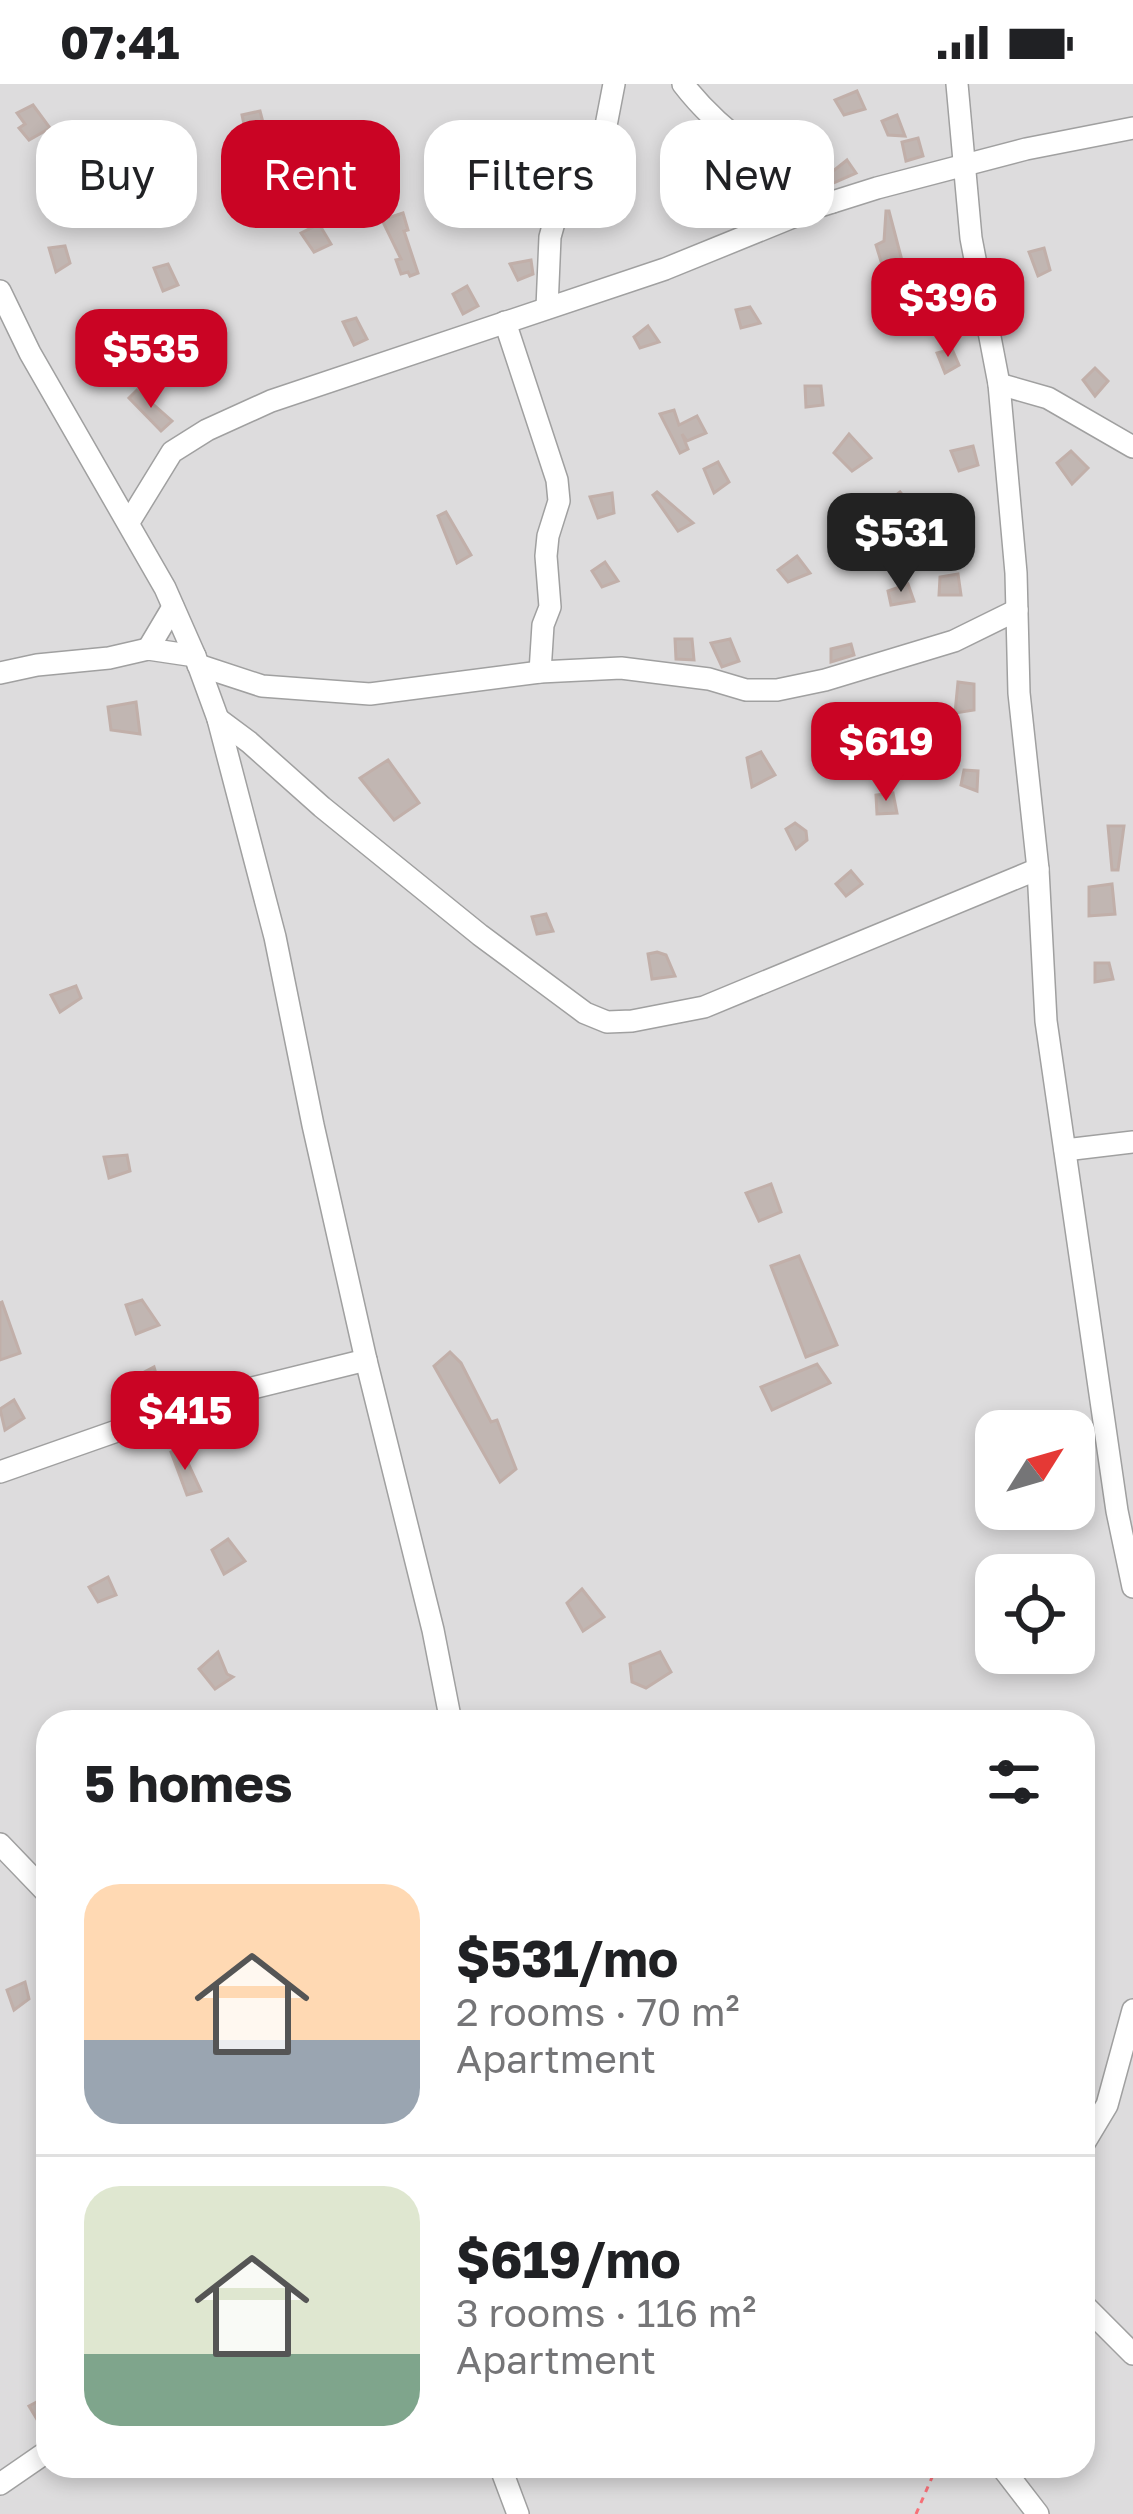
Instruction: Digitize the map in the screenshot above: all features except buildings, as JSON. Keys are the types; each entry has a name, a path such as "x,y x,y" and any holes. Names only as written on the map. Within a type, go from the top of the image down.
{"street":[{"path":"548,308 555,219 598,167 614,84"},
{"path":"683,84 717,120"},
{"path":"957,84 970,238 999,384 1046,1021 1117,1511 1133,1587"},
{"path":"834,201 1026,149 1133,128"},
{"path":"129,523 172,452 207,430 271,401 665,269 767,228"},
{"path":"0,292 173,607 218,719 275,937 366,1360 450,1710"},
{"path":"505,322 559,501 548,536 550,607 543,626 540,672"},
{"path":"999,384 1048,398 1133,447"},
{"path":"148,649 173,607"},
{"path":"0,673 148,649 197,660 262,686 370,694 540,672 621,668 696,677 746,690 777,690 954,641 1017,610"},
{"path":"218,719 480,935 585,1013 607,1022 632,1022 704,1007 1038,869"},
{"path":"1065,1150 1133,1142"},
{"path":"0,1472 208,1400 366,1360"},
{"path":"0,1844 36,1882"},
{"path":"1095,2125 1107,2105 1133,2010"},
{"path":"1095,2316 1133,2354"},
{"path":"0,2484 36,2459"},
{"path":"504,2478 518,2514"},
{"path":"1010,2478 1038,2514"}],"path":[{"path":"916,2514 932,2478"}],"shaded area":[{"path":"0,84 1133,84 1133,2514 0,2514"}]}
